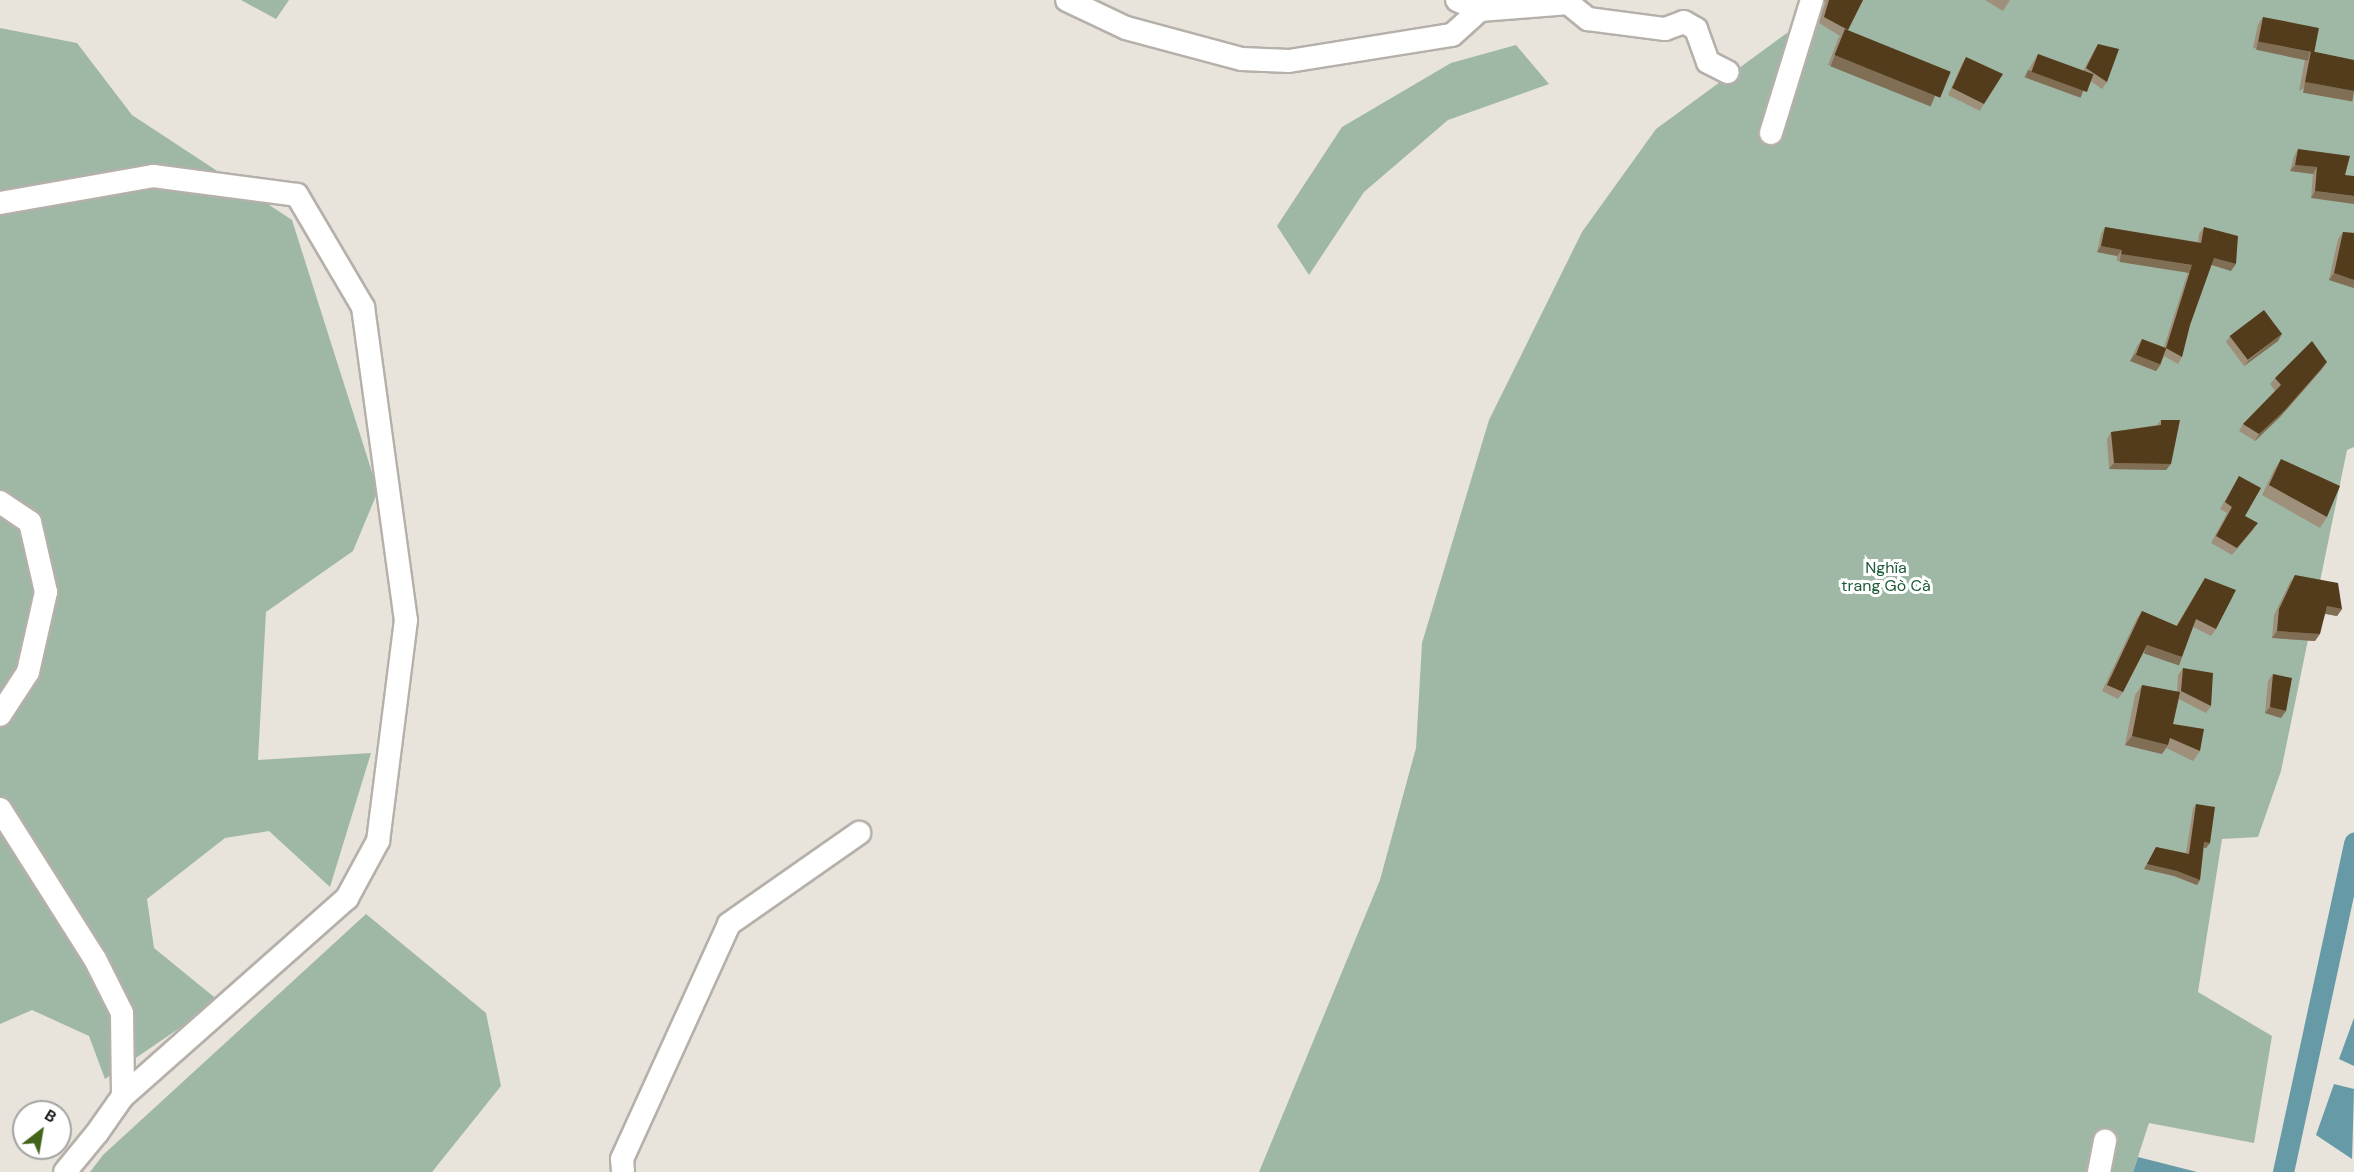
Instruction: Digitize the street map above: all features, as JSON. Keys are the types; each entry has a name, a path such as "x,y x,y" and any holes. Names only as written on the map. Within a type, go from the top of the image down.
{"street":[{"path":"1067,0 1126,28 1242,59 1289,60 1452,34 1480,10"},
{"path":"1456,0 1480,10 1568,3 1588,19 1665,29 1684,22 1696,29 1708,62 1728,72"},
{"path":"1771,133 1812,0"},
{"path":"0,203 153,176 297,195 363,307 406,620 378,841 347,898 123,1096 65,1172"},
{"path":"0,502 30,522 46,591 28,672 0,715"},
{"path":"0,809 95,959 122,1013 123,1096"},
{"path":"623,1172 621,1159 729,924 860,833"},
{"path":"2099,1172 2105,1142"}],"green space":[{"path":"241,0 289,0 276,19"},
{"name":"Nghĩa trang Gò Cà","path":"1808,0 2354,0 2354,447 2347,450 2281,771 2258,837 2222,839 2198,992 2272,1036 2254,1143 2149,1123 2133,1172 1259,1172 1380,880 1416,748 1422,643 1489,420 1582,232 1656,129 1802,22"},
{"path":"0,28 77,43 132,115 292,220 378,491 353,551 266,612 258,760 371,753 330,887 269,831 225,838 147,899 154,948 219,1001 105,1079 89,1036 32,1010 0,1024"},
{"path":"1516,45 1549,84 1448,120 1364,192 1309,275 1277,226 1342,127 1451,63"},
{"path":"366,914 486,1013 501,1086 432,1172 90,1172 103,1155"}],"water":[{"path":"2354,1018 2354,1066 2339,1059"},
{"path":"2334,1084 2354,1089 2352,1159 2316,1135"},
{"path":"2138,1157 2197,1172 2133,1172"}],"building":[{"path":"1829,0 1863,0 1848,30 1824,17"},
{"path":"2263,17 2319,28 2314,52 2258,42"},
{"path":"1845,29 1951,72 1940,98 1835,55"},
{"path":"2098,44 2119,49 2107,82 2086,68"},
{"path":"2311,51 2354,60 2354,91 2305,82"},
{"path":"2038,54 2093,74 2087,92 2032,72"},
{"path":"1966,57 2003,74 1984,104 1952,88"},
{"path":"2298,149 2350,156 2345,175 2354,176 2354,196 2315,191 2317,167 2295,165"},
{"path":"2105,227 2201,243 2204,227 2238,236 2236,264 2214,258 2190,325 2182,357 2166,348 2192,265 2121,254 2122,250 2101,246"},
{"path":"2343,232 2354,233 2354,280 2334,273"},
{"path":"2264,310 2282,334 2248,360 2230,336"},
{"path":"2142,339 2166,348 2160,364 2136,355"},
{"path":"2312,341 2327,362 2285,410 2259,434 2243,424 2281,385 2275,378"},
{"path":"2161,420 2180,420 2171,464 2114,463 2111,432 2161,425"},
{"path":"2281,459 2340,486 2327,517 2269,485"},
{"path":"2239,476 2261,488 2245,516 2258,523 2237,548 2216,536 2232,507 2225,502"},
{"path":"2295,575 2338,583 2342,609 2327,606 2320,634 2277,631 2279,609"},
{"path":"2205,578 2236,590 2216,629 2196,619 2182,657 2147,645 2123,692 2107,685 2142,611 2177,626"},
{"path":"2183,668 2213,673 2211,706 2181,691"},
{"path":"2273,674 2292,678 2286,711 2270,707"},
{"path":"2142,685 2180,692 2173,724 2204,729 2200,751 2170,738 2168,745 2132,736"},
{"path":"2196,804 2215,807 2210,843 2204,842 2200,880 2177,871 2147,864 2156,847 2189,854"}],"waterway":[{"path":"2283,1172 2354,843"}]}
